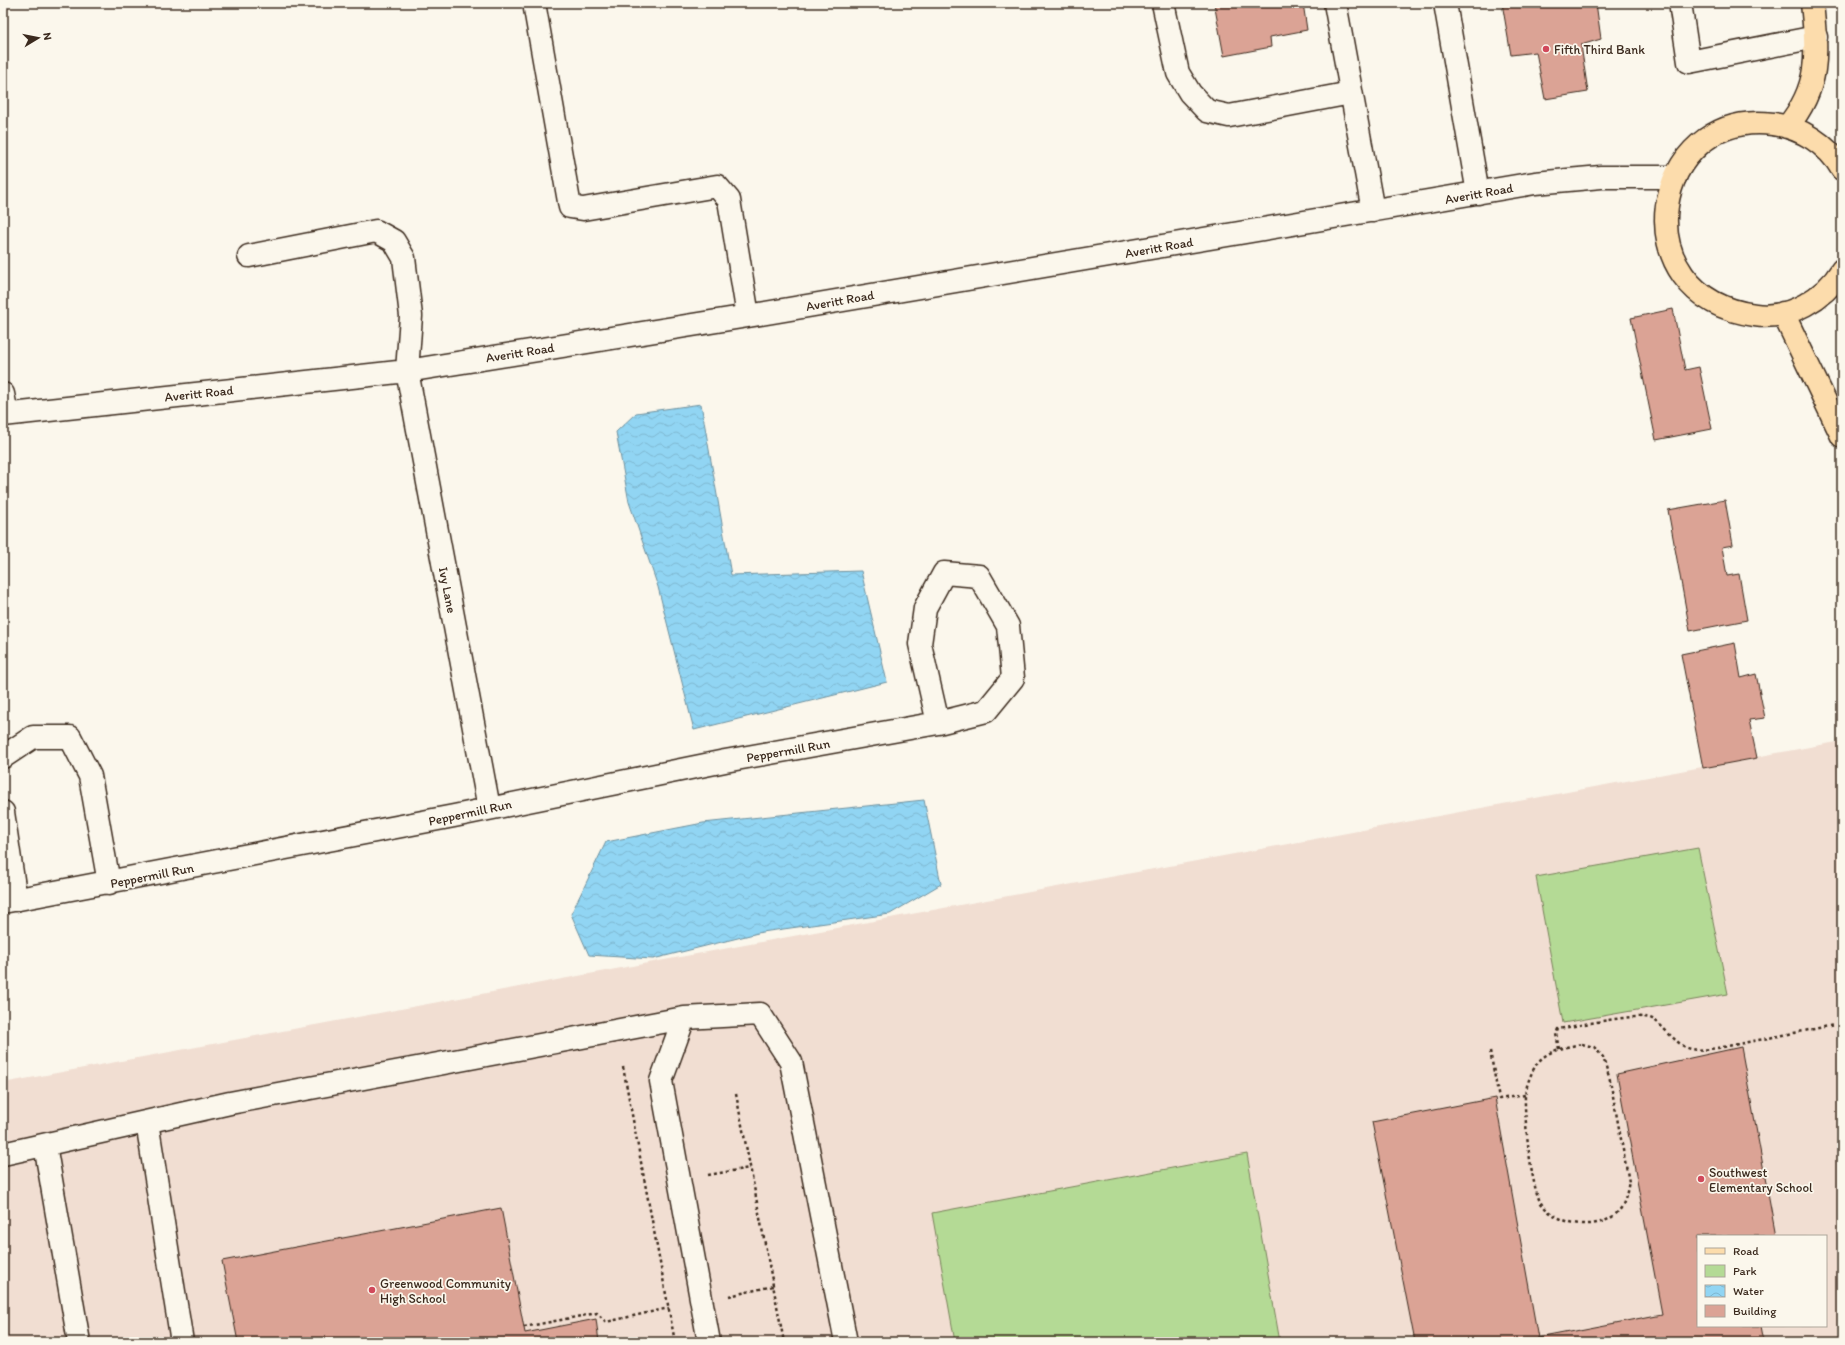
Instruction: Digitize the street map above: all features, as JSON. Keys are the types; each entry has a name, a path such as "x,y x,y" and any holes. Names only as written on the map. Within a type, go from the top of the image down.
{"main road":[{"path":"1787,127 1798,114 1808,95 1815,73 1816,37 1812,3"},
{"path":"1842,169 1836,159 1820,144 1802,132 1787,127 1761,123 1739,125 1719,132 1685,159 1675,177 1667,198 1665,219 1667,241 1675,261 1686,279 1701,295 1719,306 1740,313 1761,316 1783,313 1802,306 1821,294 1836,279 1842,270"},
{"path":"1783,313 1842,436"}],"street":[{"path":"534,3 570,207 583,210 717,186 729,200 748,316"},
{"path":"1163,3 1178,73 1190,93 1207,111 1229,116 1351,93"},
{"path":"1335,3 1373,211"},
{"path":"1445,3 1478,193"},
{"path":"1680,3 1689,62 1816,37"},
{"name":"Averitt Road","path":"4,408 407,371 748,316 1535,183 1601,177 1675,177"},
{"name":"Ivy Lane","path":"249,256 376,231 394,241 404,258 412,316 407,371 489,808"},
{"name":"Peppermill Run","path":"9,901 109,883 725,761 938,724 986,711 1013,678 1008,626 979,576 944,573 925,608 920,644 938,724"},
{"path":"3,757 33,737 70,737 90,776 109,883"},
{"path":"3,812 9,901"},
{"path":"3,1154 230,1103 684,1018 760,1014 791,1062 846,1342"},
{"path":"684,1018 661,1081 709,1342"},
{"path":"147,1122 182,1342"},
{"path":"44,1145 79,1342"}],"path":[{"path":"1559,1049 1556,1034 1558,1030 1634,1016 1654,1019 1678,1043 1689,1050 1718,1048 1834,1025"},
{"path":"1582,1044 1594,1047 1603,1057 1610,1080 1629,1182 1626,1197 1621,1208 1612,1217 1598,1222 1581,1224 1568,1222 1550,1214 1541,1202 1534,1180 1528,1138 1525,1095 1529,1078 1537,1063 1552,1051 1559,1049 1582,1044"},
{"path":"1490,1051 1499,1099 1525,1095"},
{"path":"623,1067 675,1342"},
{"path":"736,1094 784,1342"},
{"path":"679,1180 750,1168"},
{"path":"702,1302 773,1286"},
{"path":"524,1327 597,1313 606,1322 669,1308"}],"shaded area":[{"path":"1842,741 1842,1342 3,1342 3,1083"}],"green space":[{"path":"1698,848 1728,994 1563,1023 1536,877"},
{"path":"1247,1154 1280,1342 955,1342 932,1213"}],"water":[{"path":"701,404 731,575 861,571 887,682 694,730 658,587 629,502 616,432 636,413"},
{"path":"924,800 941,884 890,914 762,932 653,959 589,955 571,914 606,842 703,823"}],"building":[{"path":"1214,3 1303,3 1307,30 1270,37 1271,47 1224,56"},
{"name":"Fifth Third Bank","path":"1502,3 1596,3 1601,39 1581,45 1588,92 1545,99 1536,52 1511,55"},
{"path":"1673,309 1685,370 1699,367 1712,429 1656,440 1631,318"},
{"path":"1725,500 1733,545 1722,547 1727,576 1739,574 1747,620 1690,631 1668,510"},
{"path":"1735,643 1741,678 1756,674 1765,718 1749,720 1757,758 1703,768 1681,654"},
{"name":"Southwest Elementary School","path":"1741,1047 1776,1235 1697,1235 1697,1327 1762,1327 1765,1342 1415,1342 1372,1122 1495,1098 1538,1338 1662,1314 1617,1074"},
{"name":"Greenwood Community High School","path":"501,1208 525,1333 596,1319 599,1342 238,1342 222,1261"}],"place":[{"name":"Fifth Third Bank","path":"1546,49"},
{"name":"Southwest Elementary School","path":"1701,1179"},
{"name":"Greenwood Community High School","path":"372,1290"}]}
